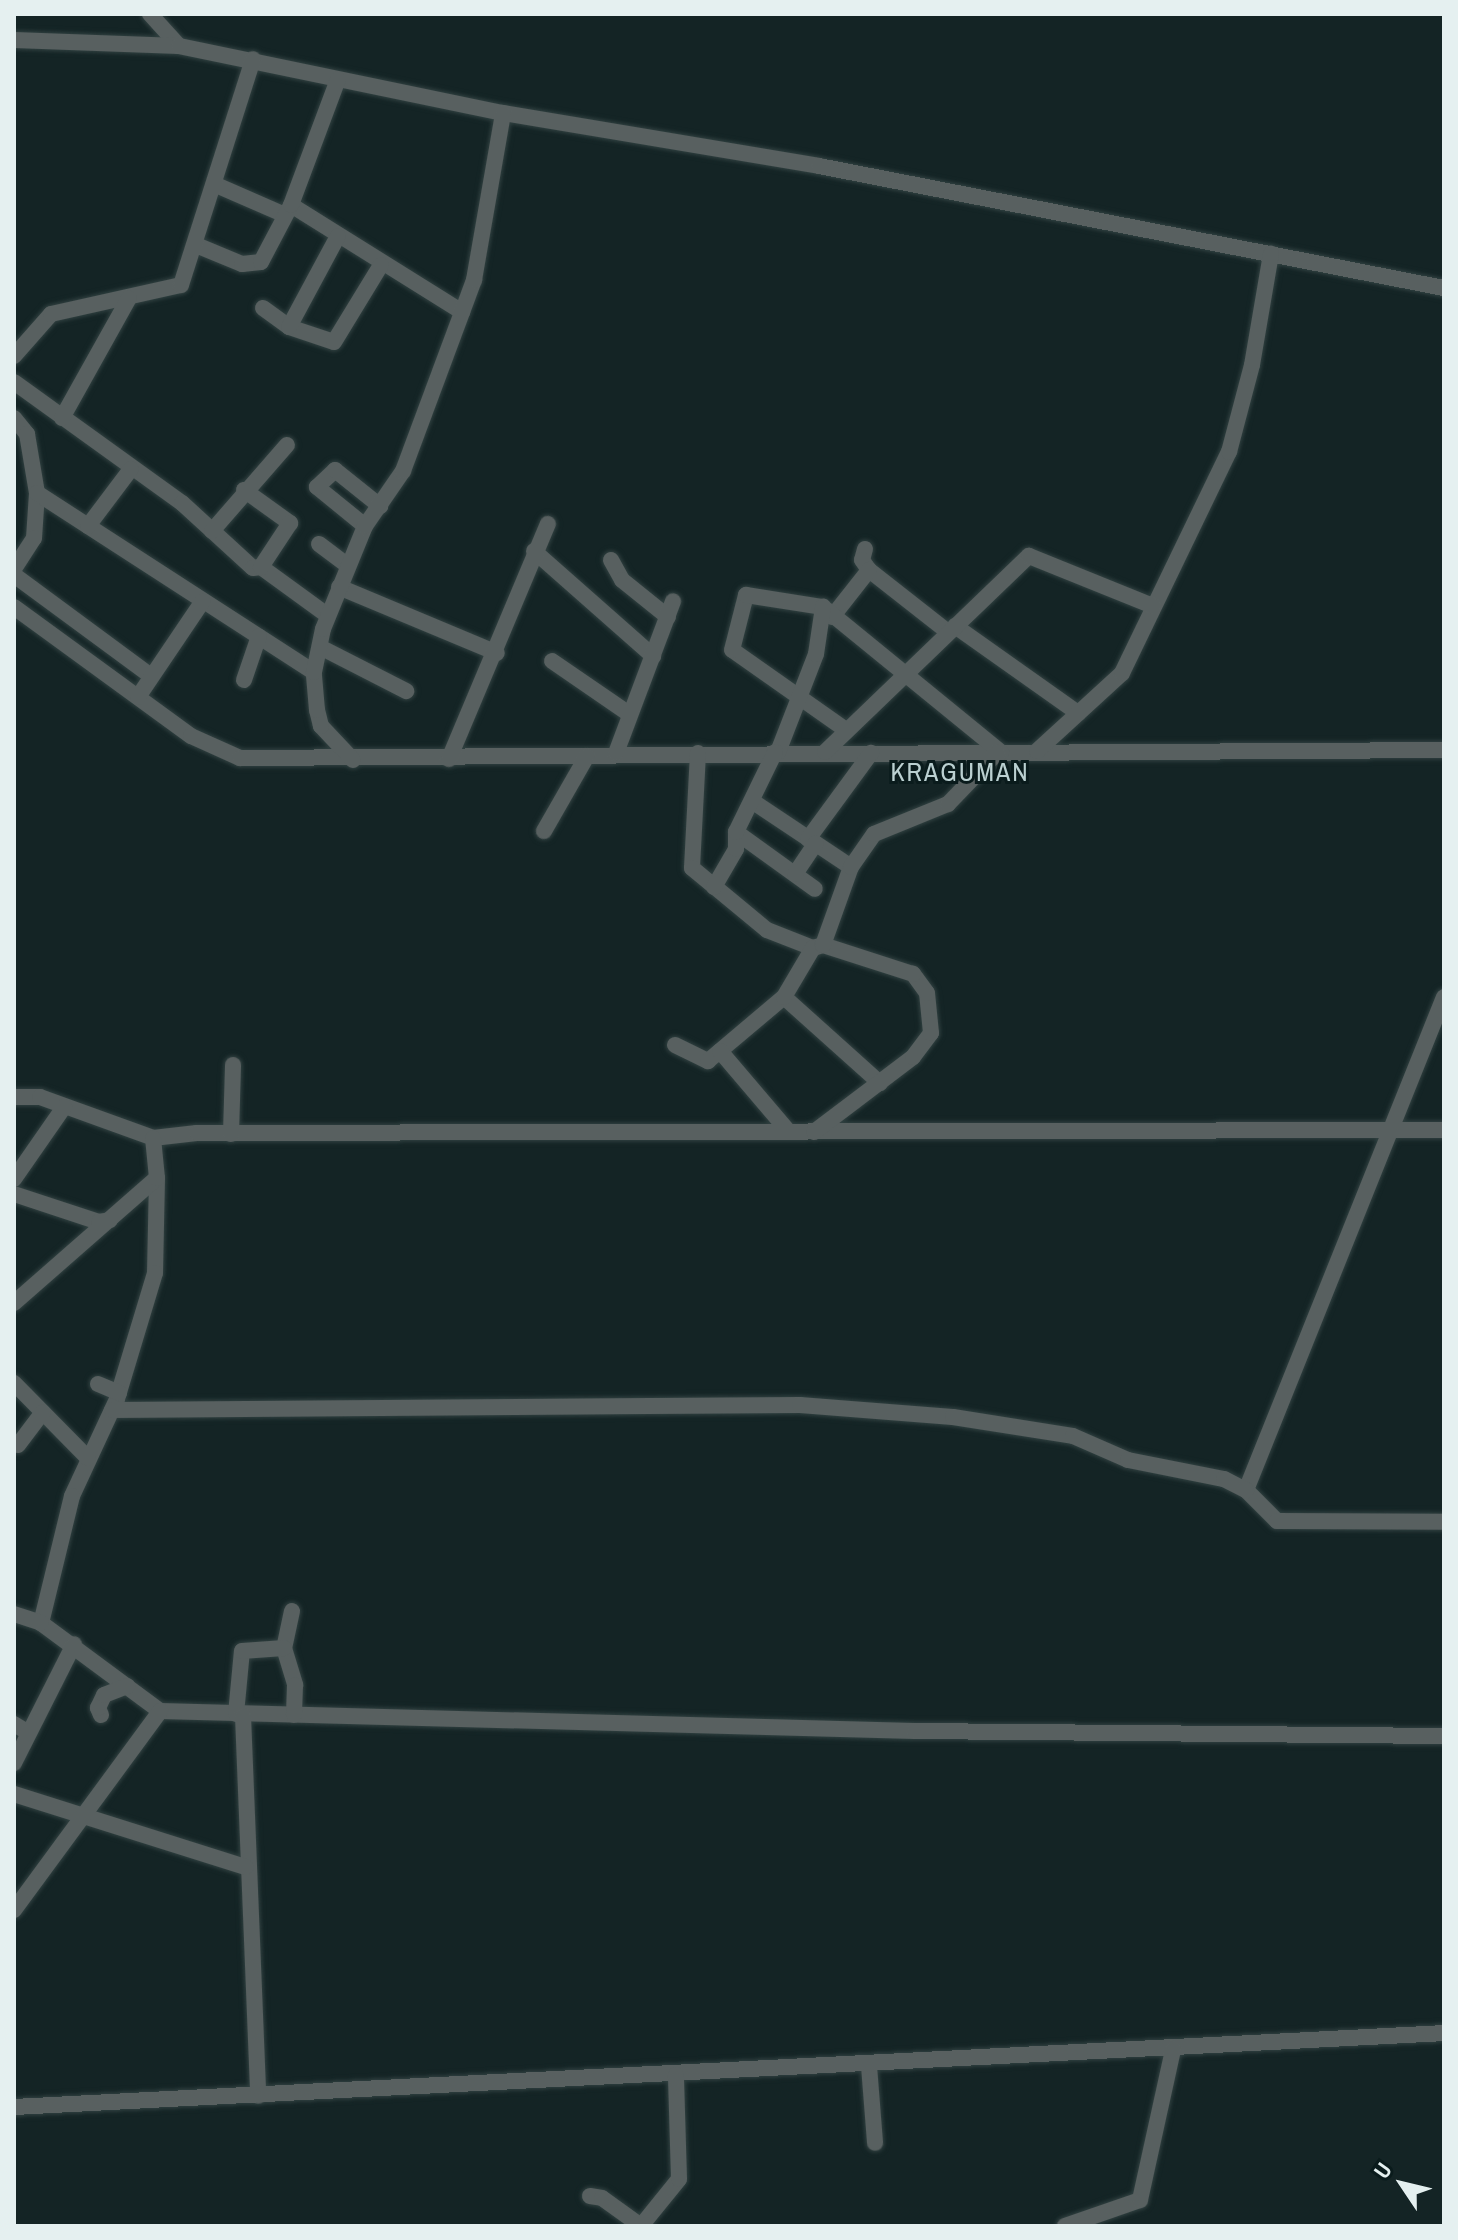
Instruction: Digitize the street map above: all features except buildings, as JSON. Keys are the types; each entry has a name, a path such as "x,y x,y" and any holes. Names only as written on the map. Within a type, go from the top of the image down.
{"street":[{"path":"150,14 179,46"},
{"path":"14,40 179,46 503,113 593,124 1444,288"},
{"path":"14,356 51,314 181,285 253,59"},
{"path":"196,245 257,266 288,210 338,79"},
{"path":"353,760 321,726 314,672 327,615 365,526 403,471 462,312 482,251 503,113"},
{"path":"214,184 288,210 338,236 462,312"},
{"path":"289,327 338,236"},
{"path":"1037,751 1122,673 1229,452 1252,365 1271,254"},
{"path":"263,308 289,327 334,342 381,265"},
{"path":"62,418 129,298"},
{"path":"14,382 212,531 253,568 261,567 327,615"},
{"path":"14,418 27,434 37,493 34,538 14,569"},
{"path":"212,531 244,490 287,445"},
{"path":"88,526 131,469"},
{"path":"365,526 317,487 335,470 380,506"},
{"path":"244,490 290,523 261,567"},
{"path":"37,493 314,672"},
{"path":"449,759 497,653 503,622 548,524"},
{"path":"319,544 348,566"},
{"path":"865,549 862,560 869,570 1078,713"},
{"path":"534,551 653,656"},
{"path":"825,752 1029,556 1153,606"},
{"path":"611,560 622,580 670,609 616,753"},
{"path":"714,887 736,849 736,832 798,700 828,612 869,570"},
{"path":"14,575 151,676"},
{"path":"339,587 497,653"},
{"path":"846,730 798,700 732,650 743,600 752,594 828,612 908,672 999,752"},
{"path":"138,697 202,602"},
{"path":"14,607 205,745 240,758 353,760 616,753 1444,750"},
{"path":"244,680 259,636"},
{"path":"320,647 406,691"},
{"path":"552,661 629,714"},
{"path":"675,1045 703,1060 720,1051 784,997 818,946 851,867 874,834 948,804 999,752"},
{"path":"698,753 692,868 767,930 913,974 927,993 932,1013 924,1046 814,1132"},
{"path":"795,874 812,841 871,753"},
{"path":"544,831 587,756"},
{"path":"752,801 851,867"},
{"path":"736,832 815,889"},
{"path":"784,997 880,1083"},
{"path":"1246,1490 1444,997"},
{"path":"720,1051 789,1132"},
{"path":"231,1134 233,1065"},
{"path":"14,1097 40,1097 153,1138 231,1134 1444,1130"},
{"path":"14,1179 64,1107"},
{"path":"41,1623 72,1496 119,1393 157,1259 157,1178 153,1138"},
{"path":"14,1303 157,1178"},
{"path":"14,1194 99,1222 110,1220"},
{"path":"14,1383 88,1458"},
{"path":"98,1384 119,1393"},
{"path":"112,1410 800,1405 953,1417 1063,1434 1128,1460 1224,1479 1246,1490 1277,1521 1444,1522"},
{"path":"18,1445 43,1412"},
{"path":"292,1611 284,1648 295,1685 294,1715"},
{"path":"14,1614 41,1623 74,1644 160,1711 915,1731 1444,1736"},
{"path":"14,1763 74,1644"},
{"path":"258,2096 240,1715 242,1651 284,1648"},
{"path":"101,1715 98,1708 104,1695 127,1686"},
{"path":"14,1910 160,1711"},
{"path":"14,1724 29,1733"},
{"path":"14,1794 84,1813 246,1867"},
{"path":"14,2107 869,2066 1444,2033"},
{"path":"1065,2226 1140,2200 1173,2050"},
{"path":"869,2066 875,2143"},
{"path":"590,2196 602,2198 648,2224 679,2179 676,2075"}],"district":[{"name":"KRAGUMAN","path":"960,772"}]}
